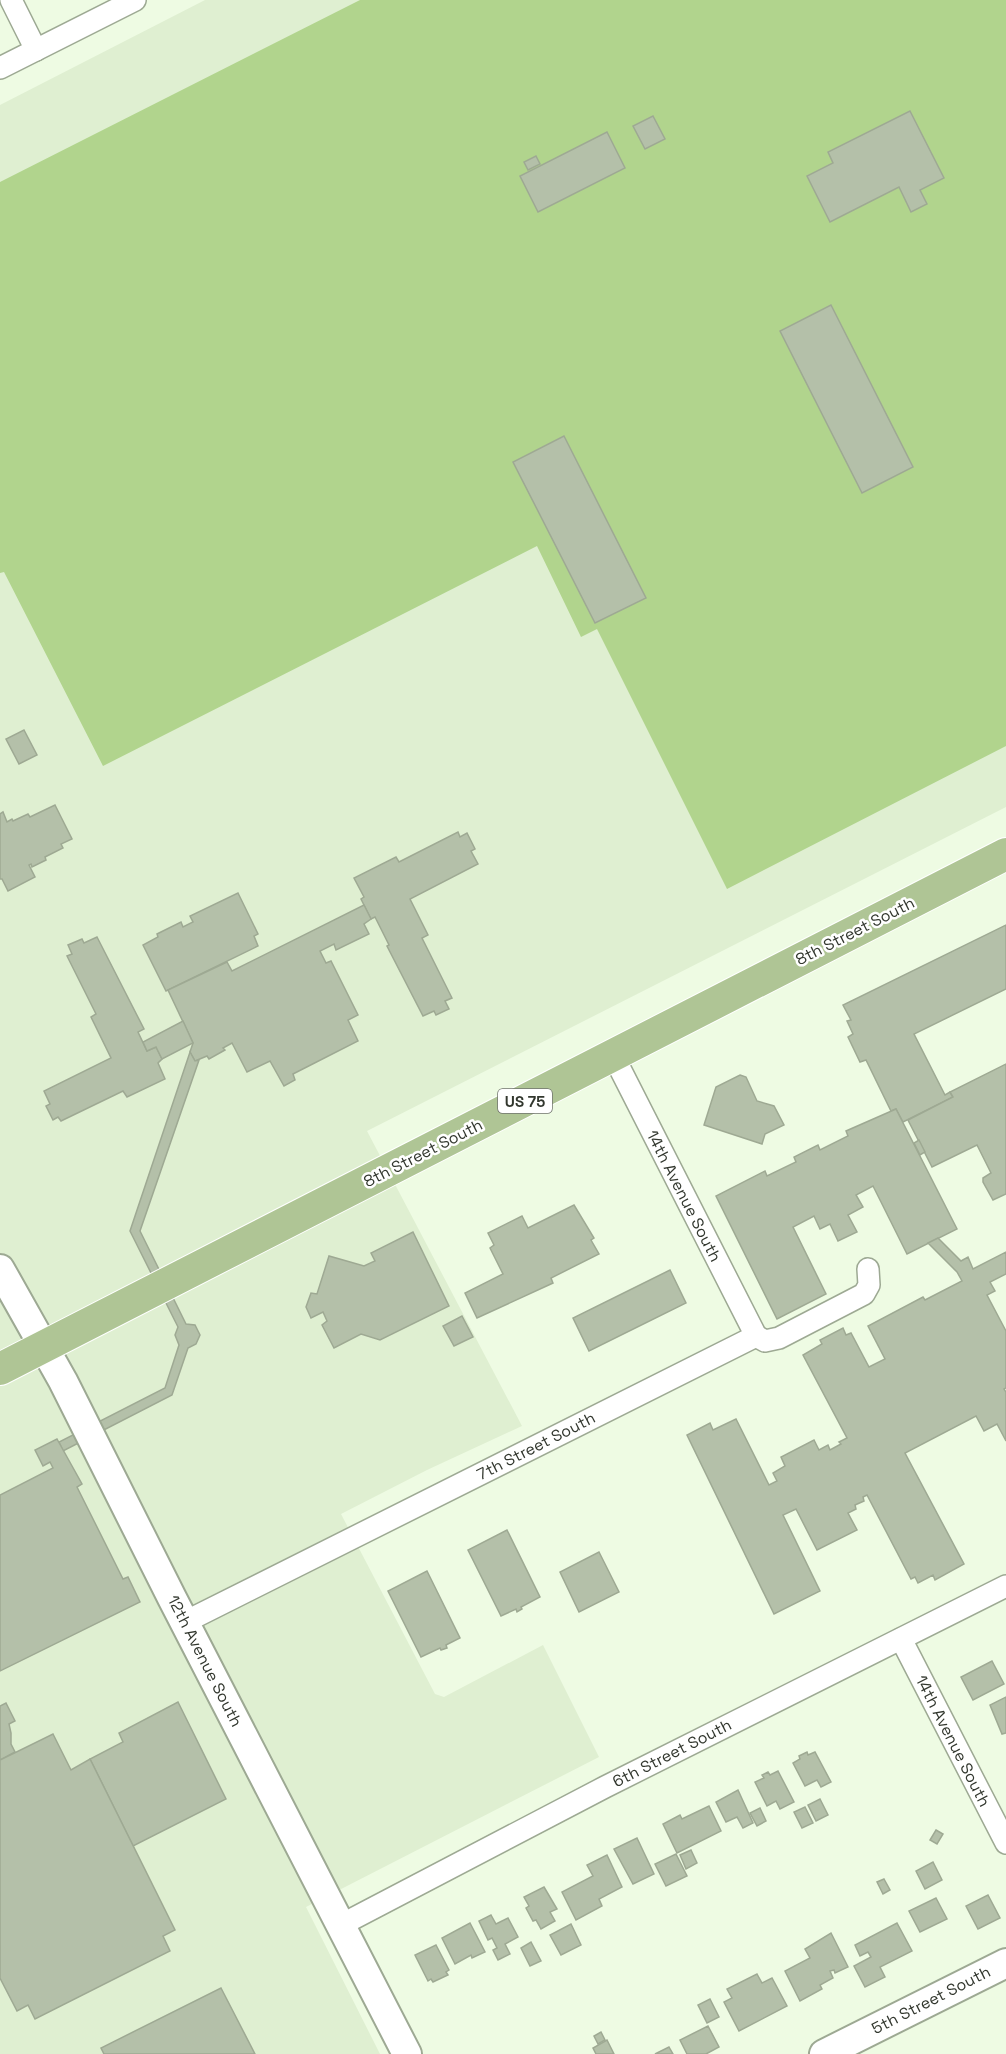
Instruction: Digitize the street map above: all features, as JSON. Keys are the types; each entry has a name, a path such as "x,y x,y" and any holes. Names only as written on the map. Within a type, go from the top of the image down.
{"main road":[{"name":"8th Street South","path":"0,1369 1006,854"}],"street":[{"path":"11,0 36,50"},
{"path":"0,68 135,0"},
{"name":"14th Avenue South","path":"613,1055 756,1336"},
{"name":"12th Avenue South","path":"0,1269 63,1381 407,2054"},
{"name":"7th Street South","path":"185,1622 756,1336 765,1341 778,1338 864,1294 869,1285 868,1269"},
{"name":"6th Street South","path":"340,1925 605,1787 1006,1586"},
{"name":"14th Avenue South","path":"901,1639 1006,1843"},
{"name":"5th Street South","path":"824,2054 1006,1963"}],"shaded area":[{"path":"205,0 1006,0 1006,807 367,1131 522,1426 427,1470 341,1514 435,1694 444,1697 543,1645 599,1757 306,1907 380,2054 0,2054 0,105"}],"green space":[{"path":"360,0 1006,0 1006,746 727,889 597,629 581,637 537,546 103,766 4,572 0,573 0,182"}],"building":[{"path":"910,111 944,178 920,190 927,204 911,212 899,187 830,222 807,176 833,163 828,152"},
{"path":"653,116 665,139 645,149 633,126"},
{"path":"607,132 625,168 538,212 520,176"},
{"path":"536,156 540,164 528,170 524,162"},
{"path":"831,305 913,467 862,493 780,331"},
{"path":"564,436 646,598 595,623 513,462"},
{"path":"24,730 37,755 19,764 6,739"},
{"path":"55,805 72,839 61,844 63,848 45,857 46,860 32,867 31,864 29,865 35,877 8,891 0,879 0,814 3,812 7,822 28,814 30,817"},
{"path":"458,832 460,837 467,833 475,849 471,851 478,864 410,899 428,935 422,938 452,998 445,1001 449,1009 436,1015 434,1011 423,1016 387,946 389,945 375,917 371,919 361,899 364,897 354,878 396,857 399,862"},
{"path":"238,893 258,934 254,936 258,946 166,991 143,945 158,937 157,934 181,922 183,927 193,922 190,916"},
{"path":"364,905 371,919 364,924 369,934 336,950 334,944 320,951 326,963 331,961 358,1015 348,1020 358,1041 293,1074 295,1080 284,1086 270,1061 247,1072 232,1043 209,1059 207,1056 195,1061 190,1052 193,1043 168,990 227,962 232,971"},
{"path":"1006,925 1006,989 914,1034 945,1095 950,1092 953,1097 903,1122 896,1109 891,1111 866,1060 860,1062 848,1037 853,1034 847,1021 851,1020 843,1005"},
{"path":"97,937 144,1029 138,1032 147,1051 156,1047 162,1059 158,1063 165,1079 127,1097 123,1091 61,1121 58,1117 53,1120 46,1106 50,1104 44,1091 111,1058 91,1017 96,1014 67,956 72,954 68,945 82,939 84,943"},
{"path":"183,1021 193,1043 162,1059 156,1047 147,1051 143,1042"},
{"path":"190,1052 195,1061 199,1060 140,1231 186,1324 195,1325 200,1335 196,1344 188,1348 172,1395 63,1451 59,1442 165,1388 179,1345 175,1335 178,1327 130,1231"},
{"path":"1006,1064 1006,1194 993,1200 983,1182 983,1178 991,1173 977,1145 932,1167 908,1120 953,1097 950,1092"},
{"path":"740,1075 746,1077 757,1101 774,1106 784,1125 765,1134 762,1144 704,1125 716,1087"},
{"path":"896,1109 957,1229 907,1254 873,1186 856,1195 863,1207 848,1215 857,1232 838,1241 830,1224 820,1229 814,1216 793,1227 826,1294 777,1319 716,1196 765,1171 767,1176 796,1162 794,1157 818,1145 820,1150 848,1136 846,1131"},
{"path":"919,1140 925,1152 920,1155 914,1143"},
{"path":"574,1205 594,1238 591,1240 599,1254 551,1278 553,1283 477,1318 465,1293 503,1274 490,1248 494,1245 488,1233 522,1216 528,1228"},
{"path":"413,1232 449,1306 380,1340 361,1334 334,1348 322,1325 327,1321 323,1312 311,1318 306,1307 311,1293 317,1294 329,1256 364,1266 375,1261 371,1253"},
{"path":"938,1238 961,1261 968,1257 973,1269 1006,1252 1006,1274 990,1282 995,1291 987,1295 1006,1331 1006,1388 1004,1389 1006,1392 1006,1441 997,1424 984,1431 976,1416 905,1453 964,1564 935,1580 933,1575 918,1583 915,1577 911,1579 867,1495 863,1497 864,1501 855,1505 856,1509 848,1513 857,1530 817,1550 796,1509 783,1515 820,1591 774,1614 687,1435 710,1423 713,1430 736,1419 769,1485 777,1481 773,1473 785,1466 781,1457 814,1440 819,1450 828,1445 830,1450 841,1444 839,1442 847,1438 803,1355 822,1344 820,1340 843,1328 846,1335 851,1333 869,1367 885,1359 868,1326 923,1297 925,1300 962,1281 957,1272 928,1243"},
{"path":"670,1270 686,1303 589,1351 573,1318"},
{"path":"462,1316 473,1337 454,1346 443,1326"},
{"path":"57,1439 82,1484 77,1487 123,1579 128,1577 140,1602 0,1671 0,1495 53,1468 50,1462 43,1466 35,1450"},
{"path":"507,1530 540,1597 521,1607 522,1609 517,1612 516,1609 501,1616 468,1550"},
{"path":"599,1552 619,1592 579,1612 560,1572"},
{"path":"427,1571 460,1638 446,1645 447,1648 441,1650 440,1648 421,1657 388,1591"},
{"path":"992,1661 1004,1684 973,1700 961,1677"},
{"path":"1006,1697 1006,1733 1002,1734 990,1705"},
{"path":"178,1702 226,1799 133,1846 90,1759 123,1742 119,1733"},
{"path":"6,1703 15,1721 9,1724 11,1744 15,1752 0,1760 0,1706"},
{"path":"53,1734 71,1770 90,1759 175,1930 163,1936 170,1951 35,2019 28,2005 17,2011 0,1978 0,1760"},
{"path":"807,1752 808,1755 815,1752 831,1782 821,1787 817,1780 805,1786 793,1763"},
{"path":"778,1771 794,1802 780,1809 776,1801 767,1806 755,1782 764,1778 762,1775 768,1772 770,1775"},
{"path":"738,1790 753,1823 743,1828 737,1817 726,1822 716,1802"},
{"path":"820,1799 828,1815 816,1821 808,1805"},
{"path":"709,1806 721,1831 677,1853 663,1824 680,1815 682,1819"},
{"path":"805,1807 813,1823 802,1828 794,1812"},
{"path":"760,1808 766,1821 757,1826 750,1813"},
{"path":"936,1830 943,1834 937,1844 930,1840"},
{"path":"637,1838 654,1874 633,1884 614,1849"},
{"path":"691,1850 697,1863 686,1869 680,1855"},
{"path":"676,1854 687,1876 666,1886 655,1864"},
{"path":"607,1855 622,1887 599,1899 602,1906 576,1920 562,1892 593,1876 587,1865"},
{"path":"933,1862 942,1880 925,1889 916,1871"},
{"path":"884,1879 890,1890 883,1894 877,1882"},
{"path":"544,1887 557,1909 550,1912 555,1921 541,1929 536,1920 533,1921 526,1908 529,1906 524,1897"},
{"path":"988,1895 1000,1918 978,1929 966,1906"},
{"path":"936,1898 947,1919 920,1932 909,1911"},
{"path":"491,1915 496,1924 508,1918 518,1937 505,1944 510,1954 498,1960 493,1950 497,1948 492,1938 488,1940 479,1921"},
{"path":"470,1923 485,1952 472,1958 471,1955 455,1964 442,1938"},
{"path":"897,1923 912,1951 880,1967 885,1977 865,1987 854,1966 871,1957 868,1952 860,1956 855,1945"},
{"path":"571,1924 581,1945 561,1955 550,1935"},
{"path":"831,1933 848,1967 835,1973 834,1970 830,1971 833,1978 820,1985 822,1989 800,2001 785,1971 810,1958 805,1949"},
{"path":"531,1942 541,1961 530,1966 521,1948"},
{"path":"436,1945 449,1970 446,1972 448,1975 433,1982 431,1979 428,1981 415,1955"},
{"path":"757,1974 762,1983 772,1978 787,2006 739,2031 724,2002 732,1998 727,1989"},
{"path":"221,1988 255,2054 104,2054 101,2048"},
{"path":"710,1999 719,2017 707,2023 698,2005"},
{"path":"708,2026 719,2047 706,2054 687,2054 680,2040"},
{"path":"601,2032 605,2040 598,2044 594,2036"},
{"path":"607,2040 614,2054 596,2054 593,2048"},
{"path":"669,2047 673,2054 655,2054"}]}
